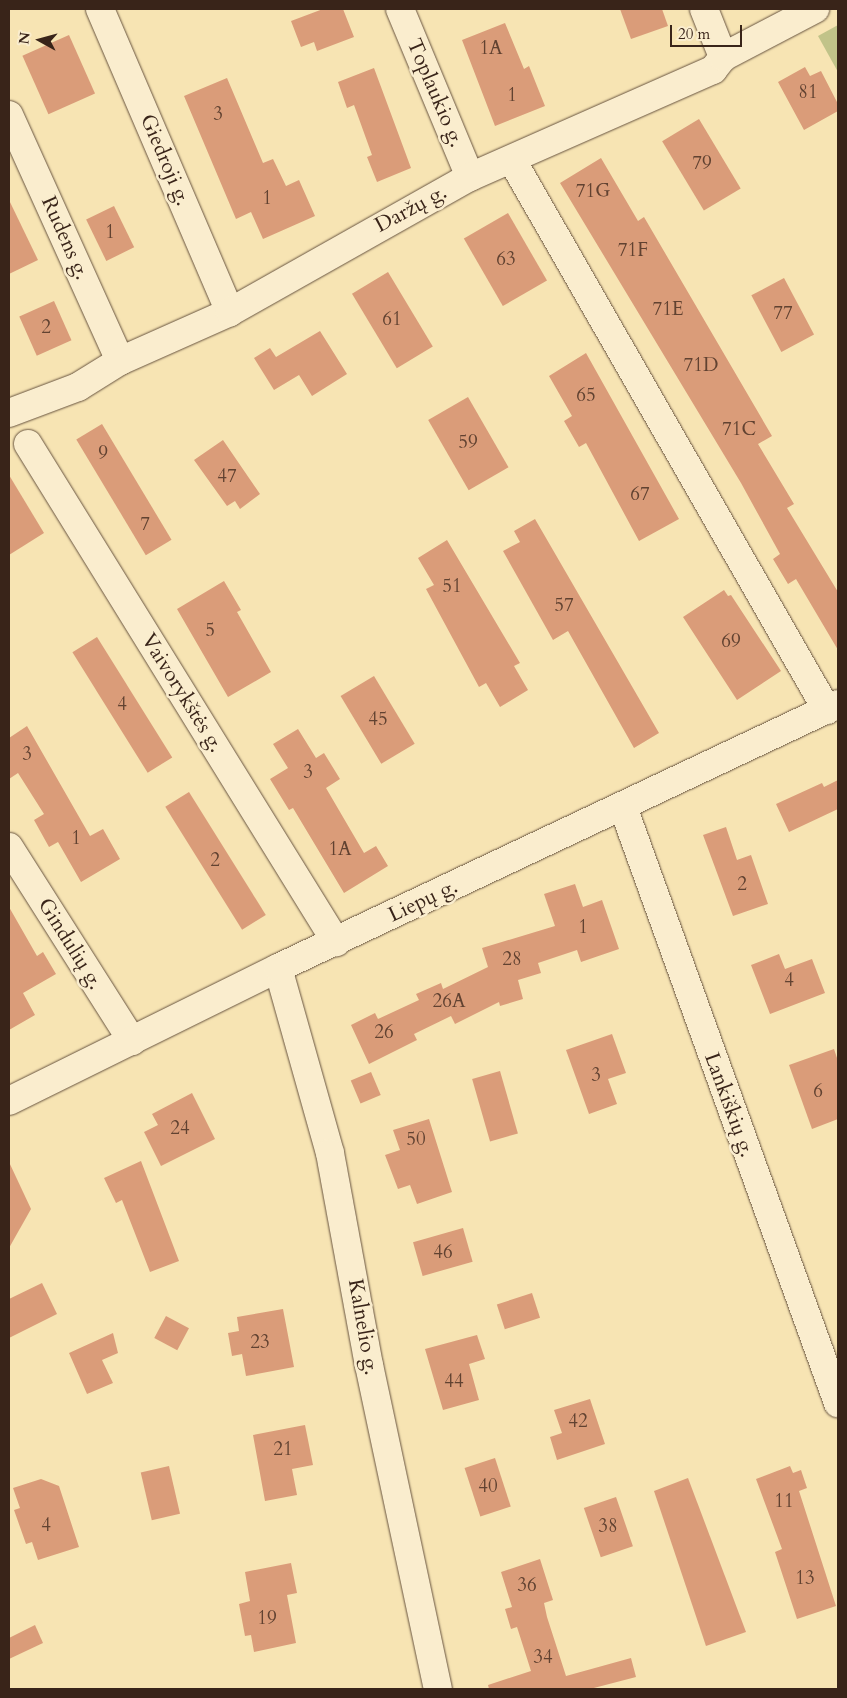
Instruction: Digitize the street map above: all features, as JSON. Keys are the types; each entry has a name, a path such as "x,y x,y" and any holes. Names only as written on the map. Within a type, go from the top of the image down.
{"street":[{"name":"Giedroji g.","path":"100,9 230,312"},
{"name":"Toplaukio g.","path":"400,9 470,177"},
{"path":"704,9 723,57"},
{"name":"Daržų g.","path":"9,413 78,387 120,361 230,312 470,177 713,70 723,57 815,9"},
{"name":"Rudens g.","path":"9,115 120,361"},
{"path":"512,160 832,707"},
{"name":"Vaivorykštės g.","path":"28,444 336,942"},
{"name":"Liepų g.","path":"9,1101 132,1042 278,968 832,707"},
{"name":"Lankiškių g.","path":"623,807 838,1403"},
{"name":"Gindulių g.","path":"9,847 132,1042"},
{"name":"Kalnelio g.","path":"278,968 330,1153 369,1365 438,1689"}],"green space":[{"path":"838,25 838,72 818,36"}],"building":[{"path":"323,9 343,9 354,37 317,51 314,42 301,47 291,21"},
{"path":"620,9 662,9 668,26 631,39"},
{"path":"505,23 524,69 529,66 545,106 495,126 462,40"},
{"path":"69,35 95,93 48,114 22,56"},
{"path":"805,67 810,76 821,71 838,104 838,111 804,130 778,82"},
{"path":"374,68 411,168 377,182 367,157 372,155 354,105 347,108 338,82"},
{"path":"227,78 263,163 273,159 286,186 299,180 315,216 263,239 251,212 236,219 184,96"},
{"path":"699,119 741,188 704,211 662,141"},
{"path":"601,158 638,221 644,217 772,436 758,444 794,504 787,508 838,592 838,650 796,579 788,584 773,559 780,554 741,483 560,183"},
{"path":"9,200 38,260 9,274"},
{"path":"114,206 134,247 106,261 86,220"},
{"path":"508,213 547,281 503,306 464,238"},
{"path":"388,272 433,347 397,368 352,294"},
{"path":"784,278 814,335 781,352 751,295"},
{"path":"54,301 71,340 37,356 19,316"},
{"path":"320,331 347,374 312,396 299,375 274,390 254,358 270,348 276,357"},
{"path":"586,353 679,519 639,541 586,443 579,447 564,421 572,416 549,376"},
{"path":"468,397 508,467 469,490 428,420"},
{"path":"102,424 172,540 146,555 76,439"},
{"path":"223,440 260,494 240,509 235,501 227,506 194,460"},
{"path":"9,475 44,533 9,555"},
{"path":"535,519 659,733 634,748 568,631 553,640 503,551 520,542 514,531"},
{"path":"447,540 520,663 514,666 528,690 500,707 486,683 479,687 426,589 434,585 418,558"},
{"path":"224,581 241,610 237,612 271,672 228,697 177,609"},
{"path":"724,590 728,596 731,595 781,671 737,700 683,617"},
{"path":"97,637 172,757 148,773 72,652"},
{"path":"374,676 415,744 381,764 341,696"},
{"path":"27,726 90,836 103,829 120,859 81,882 58,842 49,847 34,820 44,814 18,773 9,779 9,738"},
{"path":"298,729 316,758 324,753 340,779 326,788 364,853 376,846 388,866 344,893 293,808 289,810 270,779 288,768 273,744"},
{"path":"838,780 838,809 789,832 776,804 822,783 824,787"},
{"path":"189,792 266,915 242,930 165,807"},
{"path":"726,827 737,860 751,855 768,904 733,916 703,835"},
{"path":"575,884 583,907 602,900 619,949 581,962 577,950 538,963 541,973 518,980 523,999 500,1006 499,1002 455,1024 451,1016 414,1034 417,1040 369,1064 351,1025 375,1013 378,1019 419,1000 416,994 441,983 443,989 488,967 482,948 555,926 544,894"},
{"path":"9,907 37,956 43,952 56,974 23,993 35,1015 9,1030"},
{"path":"779,954 785,969 812,959 825,993 770,1014 751,965"},
{"path":"612,1034 626,1073 608,1079 617,1104 589,1114 566,1050"},
{"path":"834,1049 838,1061 838,1119 812,1129 789,1065"},
{"path":"500,1071 518,1133 490,1141 472,1079"},
{"path":"371,1072 381,1095 361,1104 351,1081"},
{"path":"192,1093 215,1139 161,1166 144,1132 158,1125 152,1114"},
{"path":"429,1119 452,1192 417,1204 410,1185 398,1189 385,1155 400,1150 393,1130"},
{"path":"141,1161 179,1261 150,1272 122,1200 116,1203 104,1178"},
{"path":"9,1162 31,1209 9,1248"},
{"path":"463,1228 473,1262 423,1276 413,1242"},
{"path":"42,1283 57,1314 9,1338 9,1299"},
{"path":"532,1293 540,1318 505,1329 497,1304"},
{"path":"283,1309 294,1367 246,1376 242,1354 232,1356 228,1333 239,1331 237,1317"},
{"path":"166,1316 189,1328 177,1350 154,1338"},
{"path":"113,1333 118,1353 102,1360 113,1383 87,1394 69,1353"},
{"path":"477,1335 485,1359 469,1364 479,1400 443,1410 425,1349"},
{"path":"590,1399 605,1444 557,1460 550,1437 562,1433 554,1410"},
{"path":"305,1425 313,1465 292,1469 297,1495 265,1501 253,1435"},
{"path":"495,1458 511,1507 480,1516 465,1468"},
{"path":"169,1466 180,1514 152,1520 141,1473"},
{"path":"790,1466 793,1473 801,1470 807,1488 799,1491 836,1606 797,1619 775,1552 782,1549 756,1479"},
{"path":"688,1478 746,1632 706,1646 654,1491"},
{"path":"41,1479 59,1486 79,1547 38,1560 32,1542 26,1544 14,1510 20,1508 13,1488"},
{"path":"616,1497 633,1546 601,1557 584,1508"},
{"path":"540,1559 553,1600 544,1603 547,1617 566,1676 631,1658 636,1677 590,1689 489,1689 488,1685 531,1671 517,1627 511,1629 505,1609 512,1607 501,1572"},
{"path":"291,1563 297,1593 287,1595 296,1643 254,1652 251,1635 245,1636 239,1604 250,1601 245,1572"},
{"path":"35,1625 43,1643 9,1659 9,1638"}]}
